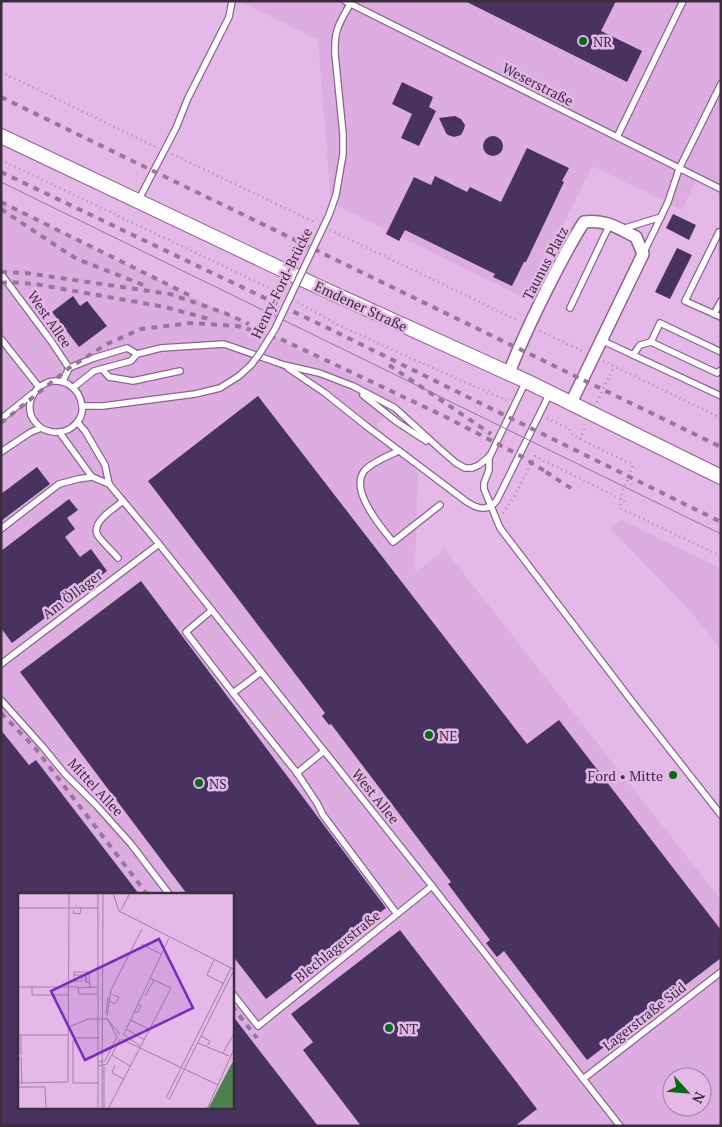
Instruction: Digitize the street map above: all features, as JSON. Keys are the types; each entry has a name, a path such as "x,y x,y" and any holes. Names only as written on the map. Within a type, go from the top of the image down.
{"street":[{"name":"Emdener Straße","path":"1,136 319,287 526,381 721,477"},
{"name":"Taunus Platz","path":"509,373 518,348 571,241 584,222 595,221 610,224 636,237 643,254"},
{"path":"571,403 643,254"}],"lane":[{"path":"138,201 176,128 188,98 229,17 232,1"},
{"path":"617,138 683,1"},
{"name":"Weserstraße","path":"347,3 721,189"},
{"name":"Henry-Ford-Brücke","path":"82,406 103,406 196,394 220,388 239,376 260,353 275,329 329,215 336,195 343,154 343,134 334,40 347,3"},
{"path":"643,254 668,202 679,169 721,84"},
{"path":"622,230 661,217"},
{"path":"570,308 610,224"},
{"path":"721,233 719,232 685,301 721,318"},
{"name":"West Allee","path":"1,274 69,368 63,381"},
{"path":"714,314 721,301"},
{"path":"651,342 660,323 721,352"},
{"path":"1,338 37,389"},
{"path":"601,340 721,396"},
{"path":"633,355 640,345 651,342 717,373 721,370"},
{"path":"74,387 94,371 130,361 137,354 161,348 224,344 284,366 319,373 353,386 395,408 456,463 465,468 480,465 490,456"},
{"path":"69,368 126,348 137,354"},
{"path":"284,366 326,393 467,502 482,508 491,506 497,500 550,393"},
{"path":"102,369 109,378 133,381 180,371"},
{"path":"1,419 37,389 54,380 63,381 74,387 80,396 82,412 77,422 70,429 60,432 50,432 41,428 35,422 30,408 31,400 37,389"},
{"path":"526,381 490,456 489,470 484,482 484,489 497,521 519,553 721,815"},
{"path":"353,386 397,422 441,450"},
{"name":"West Allee","path":"77,422 85,431 105,465 109,484 432,886 620,1126"},
{"path":"1,452 31,432 41,428"},
{"path":"1,529 60,484 92,477 60,432"},
{"path":"399,451 374,463 361,476 361,489 365,502 392,542 440,505"},
{"name":"West Allee","path":"92,477 109,484"},
{"path":"118,558 97,533 96,526 100,520 123,501"},
{"name":"Am Öllager","path":"1,664 159,544"},
{"path":"212,610 186,632 296,773 324,815 397,914"},
{"path":"233,694 261,672"},
{"name":"Mittel Allee","path":"1,700 65,774 131,844 168,893"},
{"path":"296,773 324,751"},
{"name":"Blechlagerstraße","path":"234,996 258,1026 432,886"},
{"name":"Lagerstraße Süd","path":"583,1079 721,972"}],"path":[{"path":"1,72 315,223"},
{"path":"1,160 285,296"},
{"path":"324,227 721,418"},
{"path":"294,300 332,322 515,404"},
{"path":"540,414 569,430 580,440 633,466 622,492 620,508 721,556"},
{"path":"497,521 515,496 535,456 626,503"},
{"path":"627,481 634,485"}],"shaded area":[{"path":"239,1 721,1 721,192 696,180 682,210 592,166 527,299 331,203 318,40"},
{"path":"1,202 400,400 376,425 418,473 415,573 445,550 721,900 721,1126 1,1126"},
{"path":"621,520 721,569 721,649 689,610 611,529"}],"building":[{"name":"NR","path":"465,1 616,1 601,31 642,51 627,82"},
{"path":"402,82 433,97 429,107 436,111 419,146 401,138 412,114 392,104"},
{"path":"455,116 461,119 465,125 461,135 454,137 446,133 439,118"},
{"path":"489,136 497,136 503,142 503,150 497,156 489,156 483,150 483,142"},
{"path":"527,148 569,168 526,262 524,262 512,286 493,277 495,274 405,230 399,241 386,234 414,177 431,185 435,176 467,192 470,187 501,202"},
{"path":"673,214 696,225 689,240 666,228"},
{"path":"677,248 692,255 670,299 655,292"},
{"path":"73,296 80,306 87,301 107,326 79,347 52,312"},
{"name":"NE","path":"258,396 527,744 559,720 721,930 721,958 587,1060 504,951 497,957 486,943 490,940 448,884 451,882 331,724 329,725 322,716 325,713 148,481"},
{"path":"37,467 50,484 1,521 1,494"},
{"path":"69,499 78,510 67,518 75,529 65,537 80,557 91,549 107,571 12,643 1,628 1,551"},
{"name":"NS","path":"141,581 386,908 266,999 234,958 234,893 186,893 20,672"},
{"path":"1,730 29,765 36,760 138,893 18,893 18,1110 234,1110 234,1018 318,1126 1,1126"},
{"name":"NT","path":"400,930 537,1109 515,1126 361,1126 303,1050 313,1042 291,1014"}],"tram line":[{"path":"1,182 721,534"}],"railway":[{"path":"1,97 721,447"},
{"path":"1,172 336,332 721,522"},
{"path":"1,202 189,295"},
{"path":"1,209 77,259 146,286"},
{"path":"1,272 26,273 170,294 225,313 249,324"},
{"path":"1,283 35,284 165,307 209,319"},
{"path":"1,423 69,368 107,344 141,329 191,323 238,326 283,340 446,417 519,455 551,475"},
{"path":"389,365 491,434"},
{"path":"546,472 572,489"},
{"path":"1,713 35,748 146,893"},
{"path":"234,1009 257,1038"}],"place":[{"name":"NR","path":"583,41"},
{"name":"NE","path":"429,735"},
{"name":"Ford • Mitte","path":"673,775"},
{"name":"NS","path":"199,783"},
{"name":"NT","path":"389,1028"}]}
